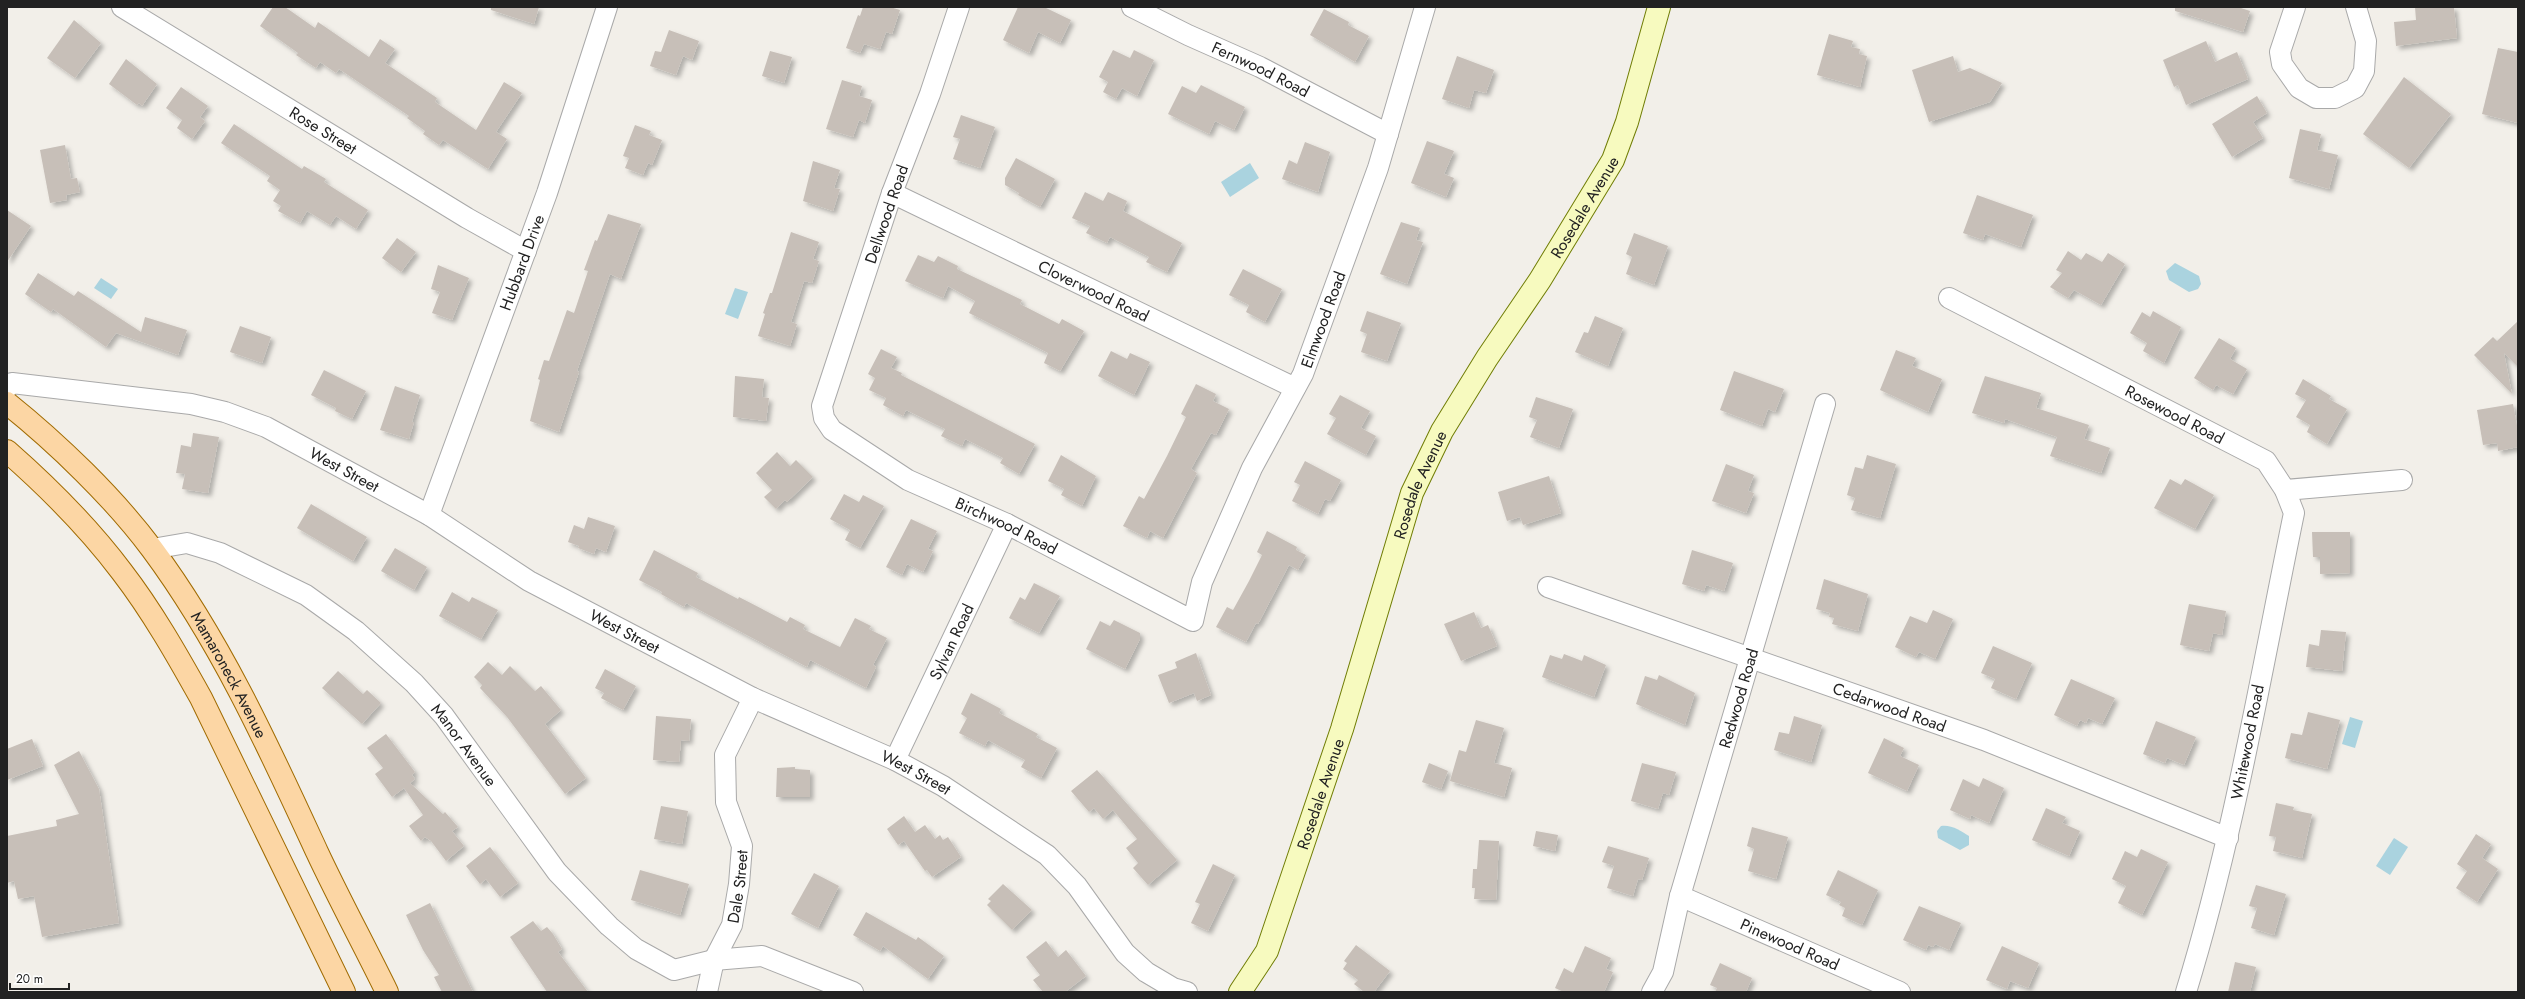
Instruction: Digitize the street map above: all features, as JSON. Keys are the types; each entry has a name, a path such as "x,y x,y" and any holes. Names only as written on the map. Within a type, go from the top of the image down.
{"main road":[{"name":"Mamaroneck Avenue","path":"7,403 33,424 121,512 152,549 216,647 387,992"},
{"path":"7,451 80,524 114,562 181,661 201,698 344,992"}],"street":[{"name":"Rose Street","path":"122,7 467,218 526,251"},
{"name":"Hubbard Drive","path":"429,515 526,251 607,7"},
{"name":"Dellwood Road","path":"827,423 822,406 892,193 930,94 959,7"},
{"name":"Fernwood Road","path":"1132,7 1188,35 1260,67 1388,134"},
{"name":"Elmwood Road","path":"1193,621 1202,582 1252,468 1303,374 1378,168 1425,7"},
{"name":"Rosedale Avenue","path":"1240,992 1267,952 1342,729 1412,494 1446,424 1487,358 1540,280 1613,160 1627,122 1659,7"},
{"path":"2295,7 2280,52 2282,64 2299,88 2316,98 2335,98 2355,88 2364,71 2366,41 2356,7"},
{"name":"Cloverwood Road","path":"892,193 1296,388"},
{"name":"Rosewood Road","path":"1948,298 2266,461 2285,490"},
{"name":"West Street","path":"7,388 12,383 191,404 225,412 266,427 429,515 529,581 753,698 895,760 943,786 1047,855 1077,886 1126,953 1146,972 1173,988 1187,992"},
{"name":"Redwood Road","path":"1652,992 1663,972 1680,896 1825,404"},
{"name":"Birchwood Road","path":"827,423 832,430 908,480 1007,524 1193,621"},
{"path":"2285,490 2402,480"},
{"name":"Whitewood Road","path":"2186,992 2206,925 2228,838 2294,513 2285,490"},
{"name":"Sylvan Road","path":"895,760 1007,524"},
{"name":"Manor Avenue","path":"152,549 187,543 220,553 306,595 356,631 414,683 444,716 557,872 609,926 636,949 674,970 714,960 762,956 852,992"},
{"name":"Cedarwood Road","path":"1548,587 1751,656 1984,740 2228,838"},
{"name":"Dale Street","path":"714,960 732,925 739,884 742,846 726,802 725,754 753,698"},
{"name":"Pinewood Road","path":"1680,896 1900,992"},
{"path":"707,992 714,960"}],"water":[{"path":"1250,163 1259,178 1230,197 1221,182"},
{"path":"2175,263 2199,276 2201,284 2198,289 2189,292 2169,280 2166,271"},
{"path":"101,278 118,289 111,299 94,288"},
{"path":"735,288 748,292 738,319 725,314"},
{"path":"2350,717 2363,721 2355,748 2342,744"},
{"path":"1941,826 1952,827 1969,836 1969,845 1960,850 1938,838 1937,831"},
{"path":"2394,838 2408,847 2390,875 2376,866"}],"building":[{"path":"273,7 285,7 315,28 318,22 369,57 380,39 395,49 385,63 437,98 435,102 476,130 504,82 522,93 496,132 507,139 488,169 443,140 439,145 423,134 425,131 407,118 409,116 339,69 336,73 320,62 316,68 296,55 298,53 260,26"},
{"path":"491,7 539,7 534,24 491,10"},
{"path":"863,7 890,7 900,10 892,34 886,32 880,49 864,44 860,53 846,48 858,15 860,16"},
{"path":"1018,7 1044,7 1071,20 1060,43 1038,32 1029,53 1003,40"},
{"path":"2175,7 2238,7 2250,11 2243,32 2175,11"},
{"path":"2415,7 2454,7 2457,38 2396,46 2394,22 2416,20"},
{"path":"1324,9 1349,22 1348,25 1369,36 1355,62 1310,35"},
{"path":"74,20 101,43 75,78 47,58"},
{"path":"669,30 699,41 692,60 683,56 676,75 650,66 655,51 661,52"},
{"path":"1829,34 1853,41 1851,47 1860,49 1859,54 1867,56 1860,87 1817,75"},
{"path":"2206,41 2215,62 2237,52 2248,79 2186,105 2178,85 2174,87 2163,60"},
{"path":"2498,48 2518,52 2518,123 2482,114"},
{"path":"1113,50 1130,58 1134,50 1154,60 1137,96 1122,88 1116,99 1103,92 1108,82 1099,77"},
{"path":"770,51 792,57 784,83 762,76"},
{"path":"1457,56 1494,70 1486,93 1474,90 1469,108 1442,99"},
{"path":"1953,56 1958,72 1970,68 2002,83 1990,102 1929,122 1912,70"},
{"path":"126,59 157,84 142,106 139,103 137,105 109,84"},
{"path":"2404,77 2451,114 2409,168 2363,134"},
{"path":"842,80 862,86 859,96 872,100 865,123 859,120 853,137 826,129"},
{"path":"1201,85 1245,107 1234,130 1215,121 1209,134 1168,114 1182,86 1196,93"},
{"path":"181,87 208,106 200,117 205,121 192,139 177,128 182,120 166,108"},
{"path":"2257,96 2267,113 2253,122 2263,138 2232,157 2212,124"},
{"path":"961,115 995,127 980,168 953,159 960,139 953,137"},
{"path":"234,124 302,169 304,166 326,179 324,182 368,210 356,229 336,216 330,225 307,211 300,223 278,211 281,206 273,201 280,190 267,181 270,176 221,143"},
{"path":"635,125 651,131 649,135 662,140 652,165 648,163 643,175 625,168 629,158 623,156"},
{"path":"2300,129 2321,134 2317,150 2338,155 2329,189 2289,178"},
{"path":"1427,141 1454,151 1444,174 1454,178 1446,197 1411,183"},
{"path":"1305,142 1330,152 1318,192 1282,179 1289,160 1297,164"},
{"path":"65,145 71,179 77,178 80,192 66,195 67,200 50,203 40,150"},
{"path":"1016,158 1055,179 1040,207 1018,195 1019,193 1005,185 1005,178"},
{"path":"813,161 840,170 834,188 840,189 833,211 803,201"},
{"path":"1085,192 1103,201 1108,192 1127,201 1123,211 1182,243 1167,272 1146,262 1149,257 1110,237 1107,243 1086,233 1090,226 1072,218"},
{"path":"1977,195 2033,215 2021,247 1985,234 1983,240 1963,233"},
{"path":"7,210 31,226 7,262"},
{"path":"608,214 641,224 621,279 610,274 577,371 579,372 559,432 530,421 540,380 538,379 544,360 549,361 567,310 574,313 588,271 584,270 595,240 597,241"},
{"path":"1401,222 1420,228 1416,240 1423,242 1407,284 1380,274"},
{"path":"791,232 819,242 813,259 819,261 812,283 804,281 791,322 797,324 790,346 758,336 765,314 763,313 770,293 772,293"},
{"path":"1634,233 1668,246 1654,285 1626,274 1632,257 1626,254"},
{"path":"397,238 416,252 401,272 382,258"},
{"path":"2068,251 2081,260 2086,253 2102,262 2108,253 2125,264 2101,305 2074,290 2068,298 2050,287 2062,273 2056,270"},
{"path":"918,255 934,262 938,256 958,266 957,269 1022,300 1020,304 1059,324 1062,319 1084,331 1060,371 1044,363 1048,353 969,313 975,301 948,286 943,298 905,281"},
{"path":"438,265 469,278 452,320 432,313 440,292 431,289"},
{"path":"1243,269 1282,289 1265,322 1246,312 1249,305 1229,295"},
{"path":"38,273 74,296 78,291 141,332 145,317 187,330 178,355 116,333 106,347 53,309 51,312 25,294"},
{"path":"1367,311 1401,323 1387,361 1361,352 1367,334 1360,331"},
{"path":"2153,311 2181,327 2164,363 2143,351 2147,343 2130,333 2142,312 2150,317"},
{"path":"1595,316 1623,328 1608,366 1575,352 1584,332 1588,333"},
{"path":"2518,321 2518,367 2504,353 2512,394 2474,355 2493,337 2497,341"},
{"path":"240,326 271,337 262,363 230,352"},
{"path":"2219,338 2236,348 2230,359 2247,369 2233,394 2216,385 2213,390 2194,378"},
{"path":"881,349 897,357 891,368 902,373 901,375 1035,444 1019,474 1000,463 1003,458 965,439 962,446 941,436 945,429 906,410 903,416 883,405 886,398 869,390 875,378 868,374"},
{"path":"1896,350 1916,358 1912,366 1942,379 1928,412 1880,390"},
{"path":"1111,351 1127,359 1130,353 1150,362 1134,395 1098,376"},
{"path":"324,370 366,391 352,419 335,411 336,408 311,395"},
{"path":"1734,371 1784,389 1775,412 1768,409 1762,426 1720,410"},
{"path":"735,376 764,379 762,397 769,398 766,421 733,417"},
{"path":"1985,376 2041,393 2036,408 2089,425 2084,439 2110,448 2101,473 2050,456 2057,437 2005,419 2004,423 1972,413"},
{"path":"2303,379 2331,396 2329,399 2347,409 2327,444 2307,432 2310,425 2296,417 2306,400 2295,394"},
{"path":"1196,384 1216,394 1213,401 1229,409 1216,435 1211,433 1191,469 1197,473 1163,538 1150,531 1147,538 1123,526 1139,496 1144,499 1167,456 1186,417 1181,414"},
{"path":"395,386 420,395 412,422 414,422 409,439 380,430"},
{"path":"1340,395 1370,411 1361,428 1376,436 1366,455 1327,434 1336,418 1329,414"},
{"path":"1536,397 1573,409 1559,448 1530,437 1537,420 1529,417"},
{"path":"2513,404 2518,431 2518,447 2498,451 2497,443 2483,445 2477,410"},
{"path":"193,433 219,437 208,493 182,489 185,474 176,473 181,445 191,447"},
{"path":"777,452 790,466 796,460 813,477 787,502 785,500 776,509 764,497 772,490 756,473"},
{"path":"1061,455 1096,476 1082,506 1061,495 1064,489 1048,481"},
{"path":"1867,455 1896,464 1880,518 1851,510 1855,498 1847,495 1855,467 1863,469"},
{"path":"1305,461 1341,480 1330,501 1325,499 1318,514 1292,501 1300,485 1294,482"},
{"path":"1726,464 1754,475 1748,491 1754,493 1746,513 1712,501"},
{"path":"1549,476 1561,513 1523,525 1520,517 1507,521 1498,492"},
{"path":"2170,479 2181,485 2185,479 2214,495 2195,529 2154,508"},
{"path":"844,494 859,502 863,495 884,506 860,548 845,540 850,530 830,519"},
{"path":"311,504 367,537 353,561 297,528"},
{"path":"588,517 615,526 606,552 596,548 594,554 578,548 579,546 568,542 574,525 584,529"},
{"path":"911,519 937,531 928,549 933,551 923,572 907,564 902,575 886,567"},
{"path":"1267,531 1297,547 1296,550 1306,555 1298,570 1289,565 1258,624 1256,623 1246,642 1216,627 1227,607 1233,610 1249,581 1262,555 1257,552"},
{"path":"2312,532 2350,532 2350,573 2320,574 2320,557 2313,557"},
{"path":"395,548 427,567 414,590 381,571"},
{"path":"654,550 698,573 696,577 738,599 739,597 787,622 790,617 805,625 803,629 840,647 855,618 871,626 869,629 887,638 873,665 876,667 866,688 810,660 807,667 686,603 684,607 661,594 662,592 639,580"},
{"path":"1692,550 1733,563 1724,591 1706,585 1704,591 1682,584"},
{"path":"1824,579 1868,594 1858,631 1832,624 1834,618 1829,617 1830,613 1816,609"},
{"path":"1034,583 1060,596 1039,633 1009,618 1020,597 1025,600"},
{"path":"452,592 469,602 472,597 498,610 481,639 439,616"},
{"path":"2189,604 2226,611 2222,635 2213,633 2209,651 2180,645"},
{"path":"1933,610 1953,619 1935,659 1919,652 1916,657 1895,647 1910,616 1927,623"},
{"path":"1474,612 1481,628 1488,625 1497,646 1461,661 1444,624"},
{"path":"1114,620 1140,633 1140,639 1125,669 1086,649 1100,621 1110,626"},
{"path":"2321,630 2346,632 2342,671 2306,667 2309,644 2319,646"},
{"path":"1993,646 2032,663 2016,699 1991,688 1995,679 1981,673"},
{"path":"1196,653 1211,695 1197,701 1194,693 1169,703 1158,675 1177,668 1175,662"},
{"path":"1564,654 1582,661 1584,655 1606,665 1594,697 1542,677 1550,655 1562,659"},
{"path":"488,662 502,675 510,666 535,691 541,686 561,710 545,724 586,778 565,794 507,717 480,688 482,685 474,677"},
{"path":"605,669 636,686 623,710 601,698 604,693 595,688"},
{"path":"338,671 363,694 367,690 381,703 362,724 322,688"},
{"path":"1659,675 1695,693 1685,725 1636,704 1645,676 1657,680"},
{"path":"2071,679 2115,698 2102,724 2088,718 2086,723 2080,720 2077,726 2054,715"},
{"path":"971,693 1001,709 999,713 1038,734 1036,737 1057,748 1041,778 1021,767 1025,760 988,740 985,746 959,733 967,718 961,714"},
{"path":"2308,712 2340,720 2327,769 2285,758 2291,733 2302,735"},
{"path":"656,716 691,719 689,741 681,740 679,762 653,760"},
{"path":"1794,716 1822,725 1811,762 1774,750 1779,732 1789,734"},
{"path":"1476,720 1504,728 1494,763 1512,768 1504,797 1450,781 1459,750 1466,752"},
{"path":"2156,721 2196,737 2184,765 2167,758 2165,763 2143,754"},
{"path":"386,734 415,772 412,775 415,779 410,783 443,814 445,812 458,827 452,831 464,846 446,861 431,841 425,837 421,841 409,826 423,815 404,788 392,797 375,774 383,768 367,748"},
{"path":"1884,738 1904,748 1900,756 1919,765 1907,791 1868,773"},
{"path":"32,739 43,766 7,780 7,749"},
{"path":"79,751 99,789 119,923 42,937 34,896 18,899 14,881 7,883 7,836 57,826 56,820 79,814 54,765"},
{"path":"1429,763 1448,771 1441,789 1422,782"},
{"path":"1642,763 1676,772 1669,795 1663,793 1658,809 1631,801"},
{"path":"795,767 795,769 810,770 810,797 776,797 777,768"},
{"path":"1097,770 1177,860 1148,885 1133,868 1138,863 1126,848 1137,839 1113,810 1103,819 1094,808 1089,812 1071,791"},
{"path":"1983,778 2004,788 1989,823 1971,815 1970,819 1950,810 1963,779 1979,787"},
{"path":"2276,803 2294,807 2293,810 2312,814 2302,858 2273,851 2276,837 2269,836"},
{"path":"661,806 688,811 682,844 654,839"},
{"path":"2046,808 2066,817 2062,823 2080,831 2069,856 2032,840"},
{"path":"904,816 915,832 925,825 935,839 940,835 943,840 948,837 961,857 932,877 927,870 925,871 904,841 898,845 887,829"},
{"path":"1752,827 1788,837 1776,879 1748,871 1754,849 1747,846"},
{"path":"1536,831 1558,835 1555,851 1533,846"},
{"path":"2476,834 2491,844 2482,858 2498,869 2477,902 2456,888 2467,871 2457,864"},
{"path":"1479,840 1499,841 1496,900 1474,899 1475,888 1472,888 1473,869 1477,869"},
{"path":"1608,846 1649,858 1642,880 1638,879 1633,896 1607,888 1614,866 1602,862"},
{"path":"490,847 518,883 500,897 486,879 480,884 466,866"},
{"path":"2141,849 2168,862 2142,915 2118,903 2126,886 2112,879 2125,851 2137,857"},
{"path":"1213,864 1235,875 1208,931 1191,923 1200,904 1195,902"},
{"path":"640,870 689,884 680,915 631,900"},
{"path":"1838,870 1878,890 1862,925 1842,916 1845,908 1839,905 1841,902 1826,895"},
{"path":"814,873 839,886 818,928 791,914"},
{"path":"1003,884 1032,910 1012,930 987,905 991,901 988,899"},
{"path":"2256,885 2286,894 2274,935 2251,928 2257,908 2249,906"},
{"path":"430,903 473,992 442,992 434,977 439,975 423,950 406,915"},
{"path":"1919,906 1961,923 1949,950 1935,944 1933,947 1928,945 1926,950 1903,940"},
{"path":"866,912 916,940 918,937 944,956 928,979 883,946 880,951 853,935"},
{"path":"533,921 541,931 547,927 553,934 562,949 558,952 588,992 547,992 510,937"},
{"path":"1046,941 1058,957 1066,950 1086,976 1065,992 1043,992 1033,980 1040,975 1026,957"},
{"path":"1356,945 1390,971 1374,992 1364,992 1354,984 1358,980 1343,969 1347,963 1344,961"},
{"path":"1585,946 1611,958 1606,969 1613,972 1604,992 1564,992 1555,988 1564,968 1573,973"},
{"path":"2002,946 2039,963 2028,988 2010,981 2007,989 1986,980"},
{"path":"2235,962 2256,967 2250,992 2228,992"},
{"path":"1720,963 1752,978 1746,992 1715,992 1717,988 1710,985"}]}
